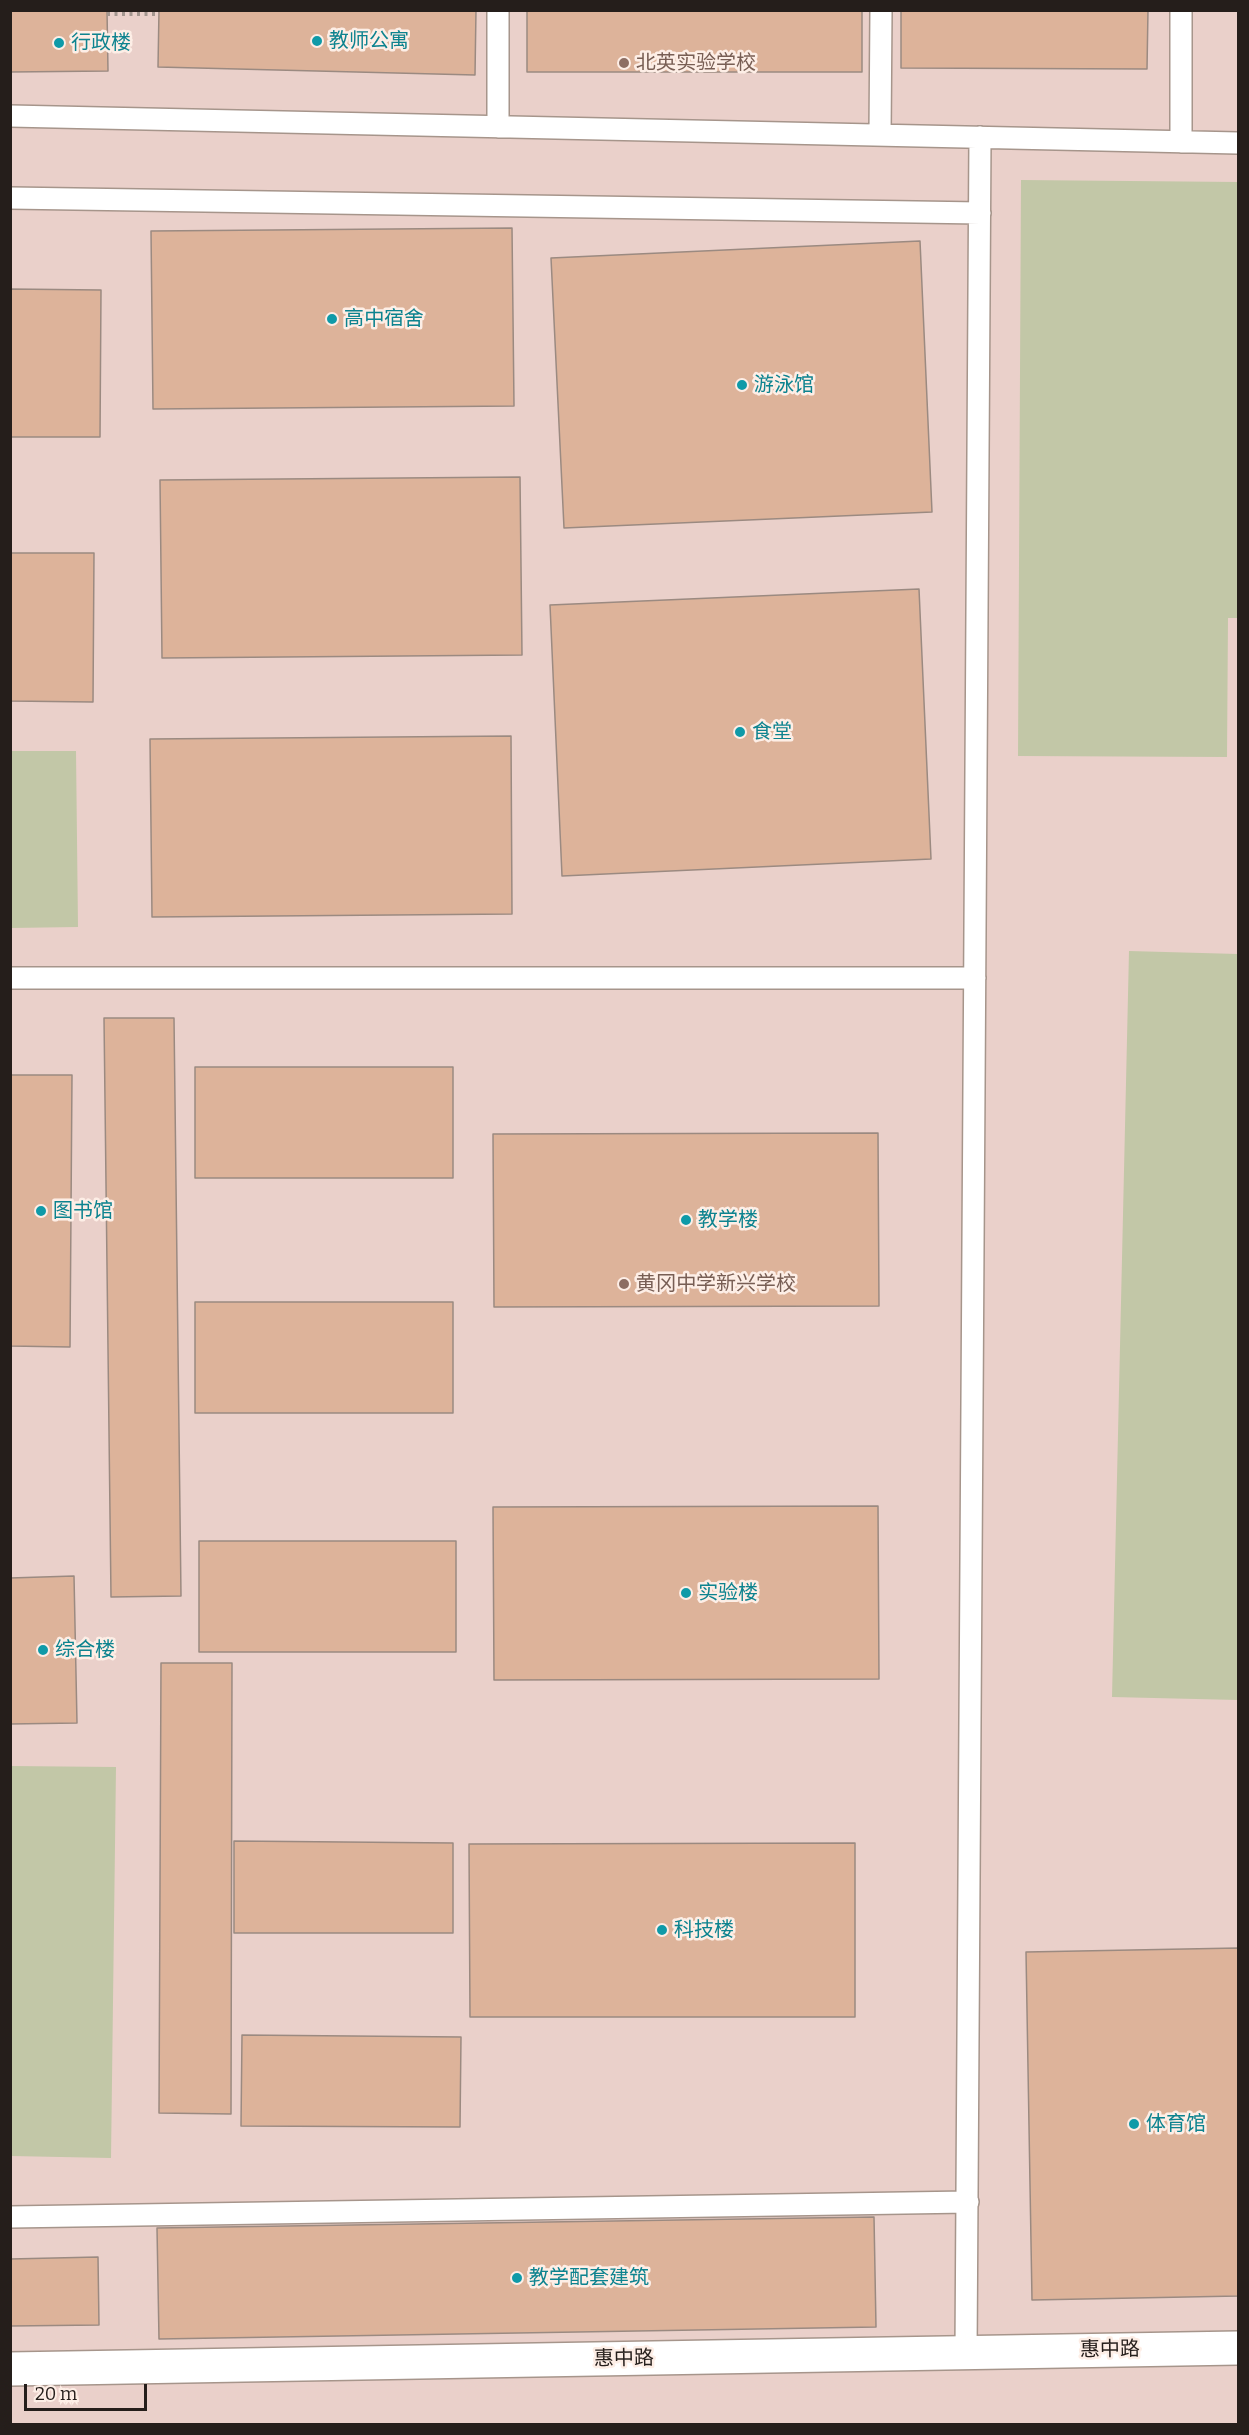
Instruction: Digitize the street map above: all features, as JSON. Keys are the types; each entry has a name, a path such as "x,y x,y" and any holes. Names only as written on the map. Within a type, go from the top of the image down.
{"street":[{"name":"惠中路","path":"10,2369 1239,2348"}],"lane":[{"path":"498,10 498,127"},
{"path":"880,135 881,10"},
{"path":"1181,10 1182,141"},
{"path":"10,116 1239,143"},
{"path":"966,2353 980,137"},
{"path":"10,198 980,213"},
{"path":"10,978 975,978"},
{"path":"10,2217 968,2202"}],"path":[{"path":"107,14 138,12 159,14"}],"shaded area":[{"name":"黄冈中学新兴学校","path":"11,11 1238,11 1238,2424 11,2424"}],"green space":[{"path":"1021,180 1238,182 1238,618 1228,618 1227,757 1018,756"},
{"path":"11,751 76,751 78,927 11,928"},
{"path":"1129,951 1238,954 1238,1700 1112,1697"},
{"path":"11,1766 116,1767 111,2158 11,2156"}],"building":[{"name":"行政楼","path":"10,10 107,10 108,71 10,72"},
{"name":"教师公寓","path":"159,10 476,10 475,75 158,67"},
{"path":"527,10 862,10 862,72 527,72"},
{"path":"901,10 1148,10 1147,69 901,68"},
{"name":"高中宿舍","path":"512,228 514,406 153,409 151,231"},
{"name":"游泳馆","path":"920,241 932,512 564,528 551,258"},
{"path":"10,289 101,290 100,437 10,437"},
{"path":"520,477 522,655 162,658 160,480"},
{"path":"10,553 94,553 93,702 10,701"},
{"name":"食堂","path":"919,589 931,859 562,876 550,605"},
{"path":"511,736 512,914 152,917 150,739"},
{"path":"104,1018 174,1018 181,1596 111,1597"},
{"path":"195,1067 453,1067 453,1178 195,1178"},
{"name":"图书馆","path":"10,1075 72,1075 70,1347 10,1346"},
{"name":"教学楼","path":"878,1133 879,1306 494,1307 493,1134"},
{"path":"195,1302 453,1302 453,1413 195,1413"},
{"name":"实验楼","path":"878,1506 879,1679 494,1680 493,1507"},
{"path":"199,1541 456,1541 456,1652 199,1652"},
{"name":"综合楼","path":"74,1576 77,1723 10,1724 10,1578"},
{"path":"161,1663 232,1663 231,2114 159,2113"},
{"path":"234,1841 453,1843 453,1933 234,1933"},
{"name":"科技楼","path":"855,1843 855,2017 470,2017 469,1844"},
{"name":"体育馆","path":"1238,1948 1238,2296 1032,2300 1026,1952"},
{"path":"242,2035 461,2037 460,2127 241,2126"},
{"name":"教学配套建筑","path":"874,2217 876,2327 159,2339 157,2228"},
{"path":"98,2257 99,2325 10,2326 10,2259"}],"place":[{"name":"教师公寓","path":"317,41"},
{"name":"行政楼","path":"59,43"},
{"name":"北英实验学校","path":"624,63"},
{"name":"高中宿舍","path":"332,319"},
{"name":"游泳馆","path":"742,385"},
{"name":"食堂","path":"740,732"},
{"name":"图书馆","path":"41,1211"},
{"name":"教学楼","path":"686,1220"},
{"name":"黄冈中学新兴学校","path":"624,1284"},
{"name":"实验楼","path":"686,1593"},
{"name":"综合楼","path":"43,1650"},
{"name":"科技楼","path":"662,1930"},
{"name":"体育馆","path":"1134,2124"},
{"name":"教学配套建筑","path":"517,2278"}]}
